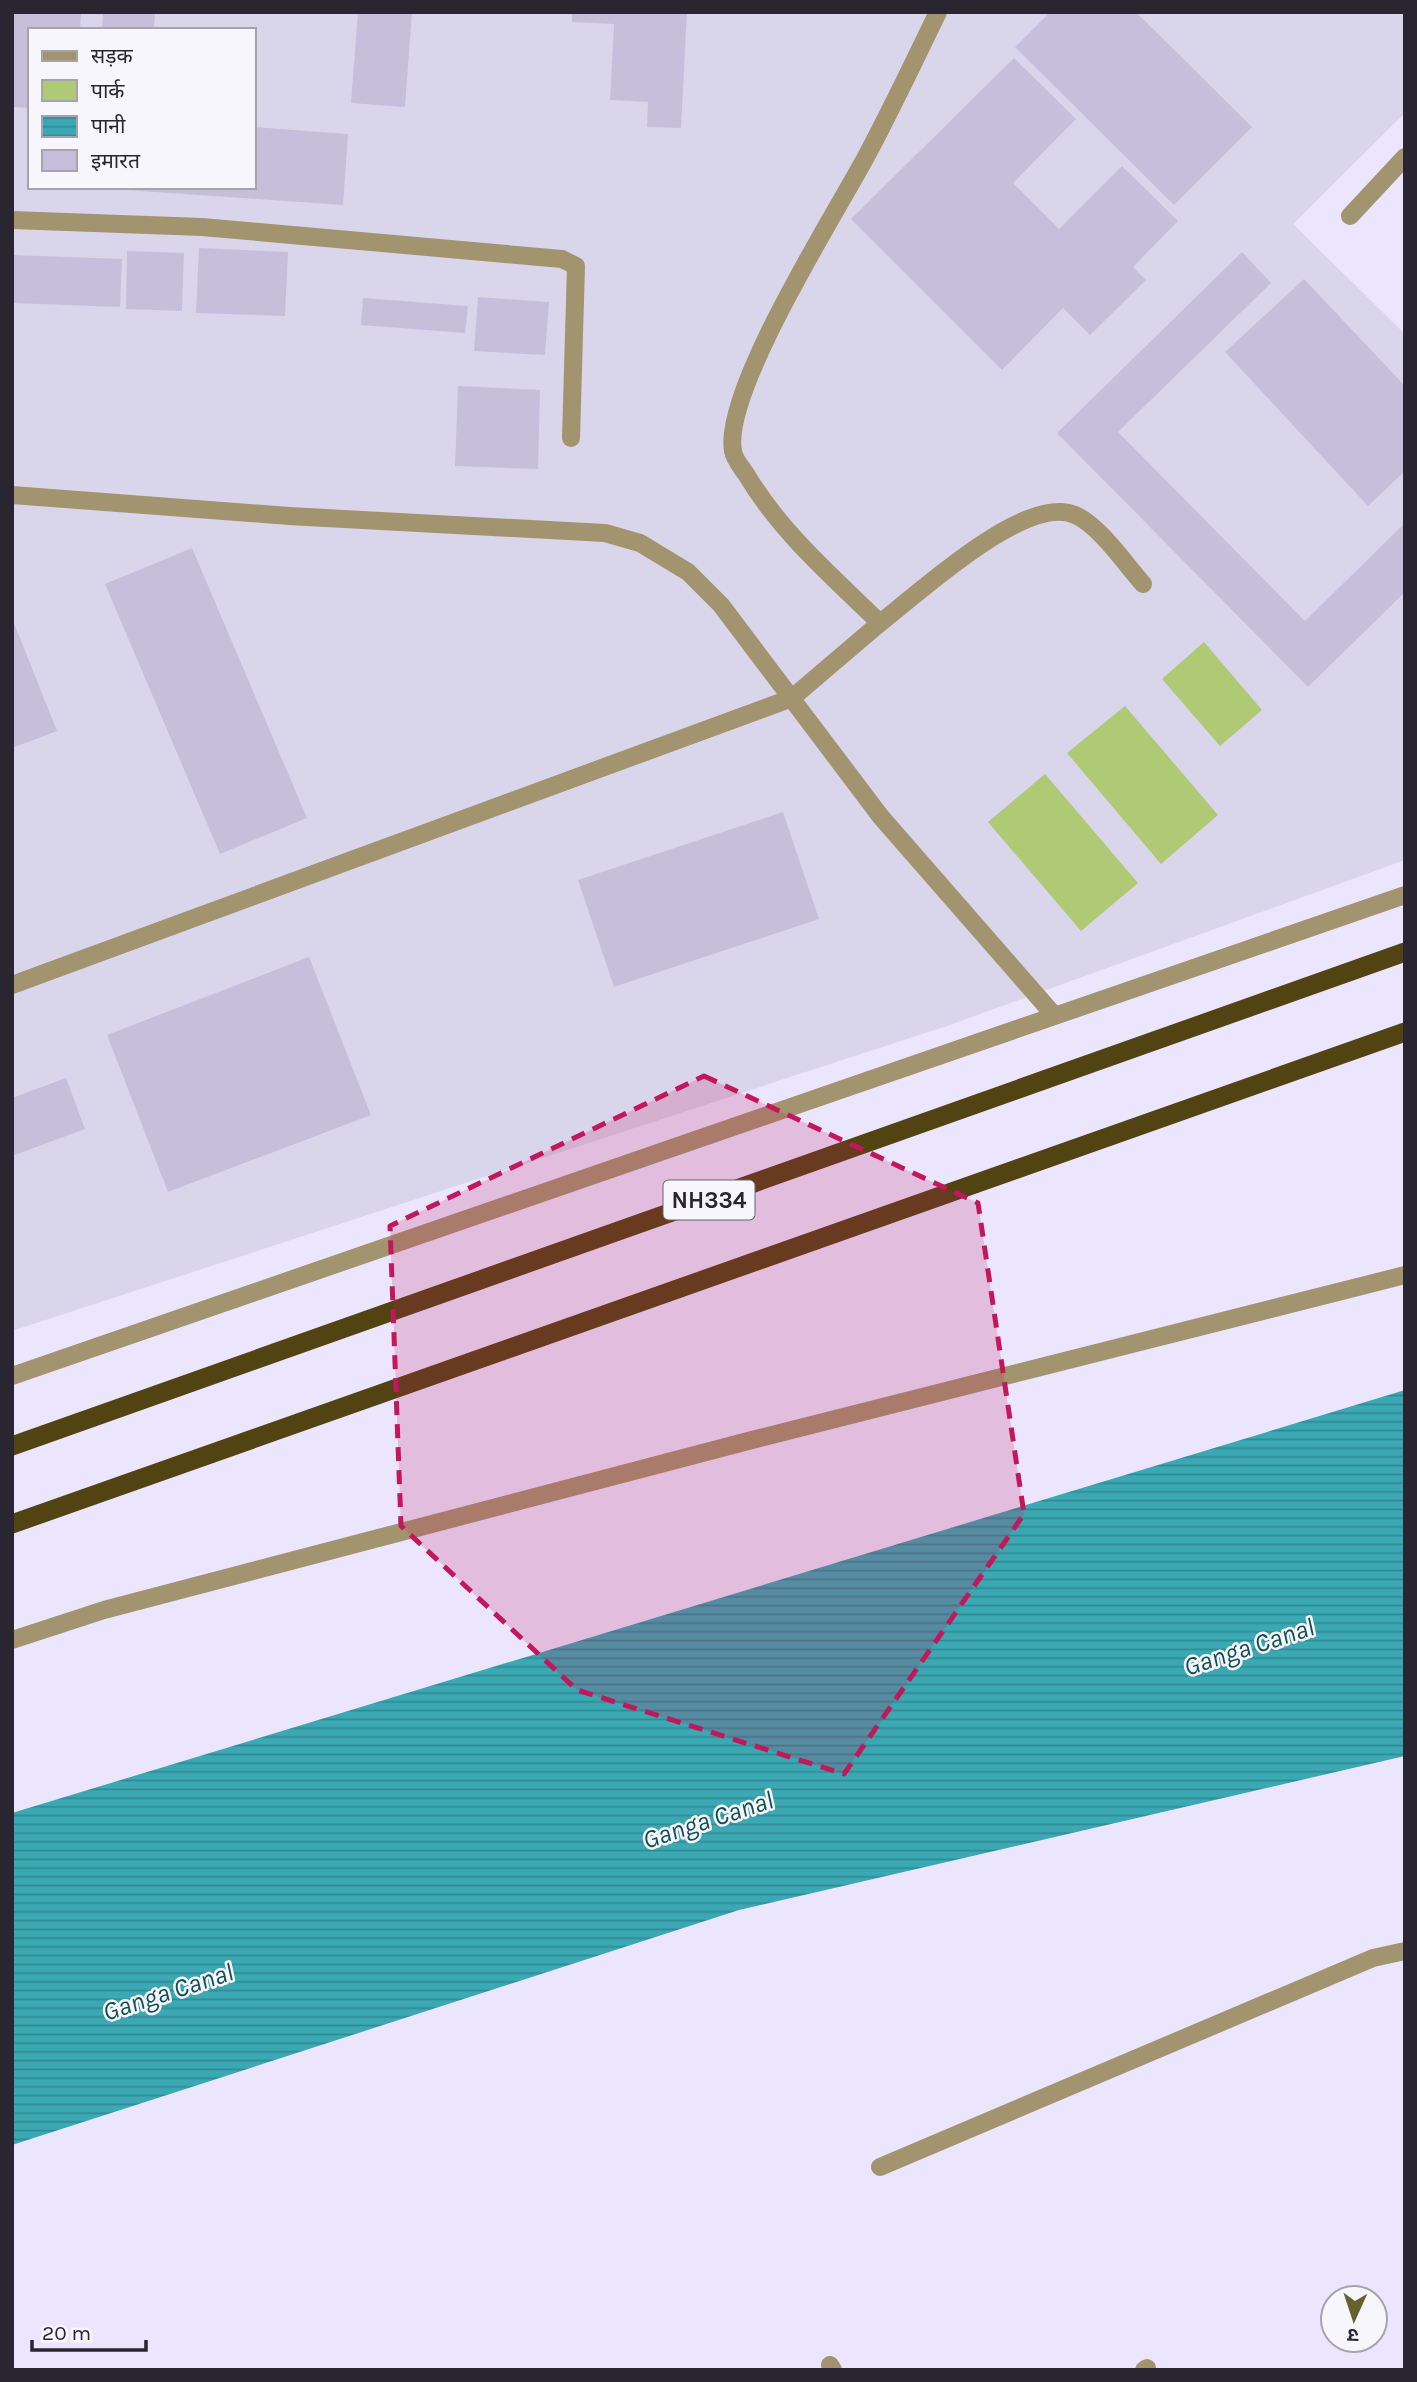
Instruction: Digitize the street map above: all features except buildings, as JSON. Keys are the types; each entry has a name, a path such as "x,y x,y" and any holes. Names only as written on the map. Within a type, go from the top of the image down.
{"highway":[{"name":"NH334","path":"12,1446 1405,952"},
{"path":"12,1524 1405,1032"}],"street":[{"path":"880,623 831,577 765,508 733,453 734,426 741,394 768,336 868,152 938,12"},
{"path":"1350,216 1405,158"},
{"path":"12,220 202,226 562,259 576,266 571,438"},
{"path":"12,495 303,517 605,533 640,543 688,572 721,605 881,817 1053,1014"},
{"path":"12,985 792,698 880,623 971,552 1016,523 1045,511 1076,515 1100,535 1143,584"},
{"path":"12,1376 1053,1014 1405,895"},
{"path":"12,1640 104,1610 738,1443 1405,1275"},
{"path":"880,2166 1360,1963 1405,1951"}],"highlighted area":[{"path":"704,1076 978,1203 1024,1514 844,1774 577,1690 401,1526 390,1226"}],"shaded area":[{"path":"12,12 1405,12 1405,113 1293,224 1405,334 1405,860 947,1026 12,1331"}],"green space":[{"path":"1204,642 1262,710 1220,746 1162,679"},
{"path":"1125,706 1218,815 1161,864 1067,753"},
{"path":"1045,774 1138,883 1081,931 988,822"}],"water":[{"name":"Ganga Canal","path":"1405,1390 1405,1756 739,1910 12,2145 12,1813"}]}
